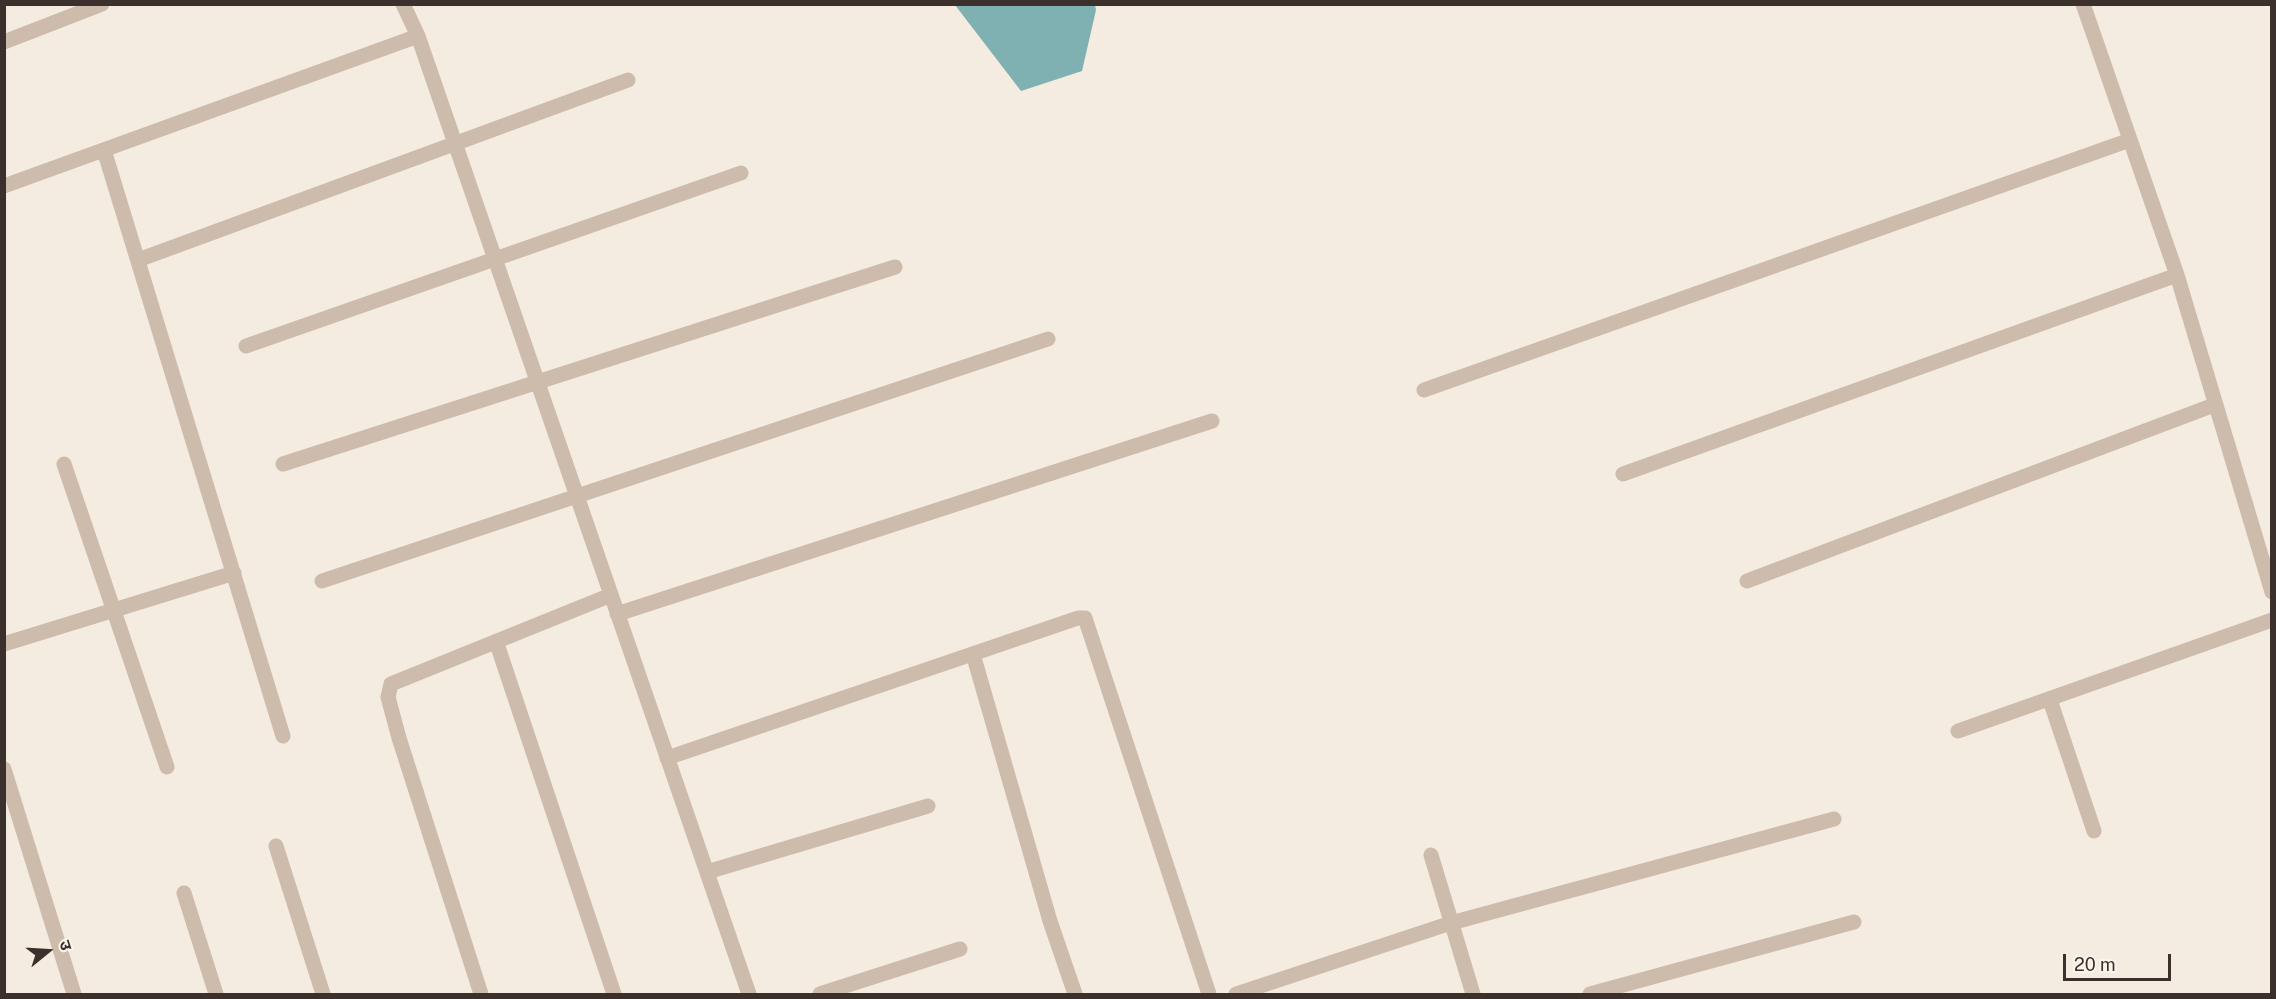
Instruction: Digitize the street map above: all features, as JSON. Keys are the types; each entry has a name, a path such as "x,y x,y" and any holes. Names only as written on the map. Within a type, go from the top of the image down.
{"street":[{"path":"4,42 102,4"},
{"path":"403,4 418,36 749,994"},
{"path":"2083,4 2177,276 2271,592"},
{"path":"4,186 418,36"},
{"path":"138,260 628,80"},
{"path":"1424,390 2130,140"},
{"path":"104,150 283,736"},
{"path":"246,346 741,173"},
{"path":"283,464 895,267"},
{"path":"1623,474 2177,276"},
{"path":"322,581 1048,339"},
{"path":"1747,581 2214,405"},
{"path":"617,614 1212,421"},
{"path":"64,464 166,767"},
{"path":"4,644 234,573"},
{"path":"481,994 388,697 391,684 611,595"},
{"path":"667,758 1078,618 1085,618 1209,994"},
{"path":"1958,731 2271,620"},
{"path":"496,641 614,994"},
{"path":"974,654 1050,921 1075,994"},
{"path":"2050,700 2094,831"},
{"path":"4,769 74,994"},
{"path":"707,872 928,806"},
{"path":"1236,994 1451,923 1834,819"},
{"path":"276,846 323,994"},
{"path":"1431,855 1473,994"},
{"path":"184,893 216,994"},
{"path":"1590,994 1854,922"},
{"path":"820,994 960,949"}],"water":[{"path":"955,5 1095,5 1096,10 1082,71 1021,91"}]}
